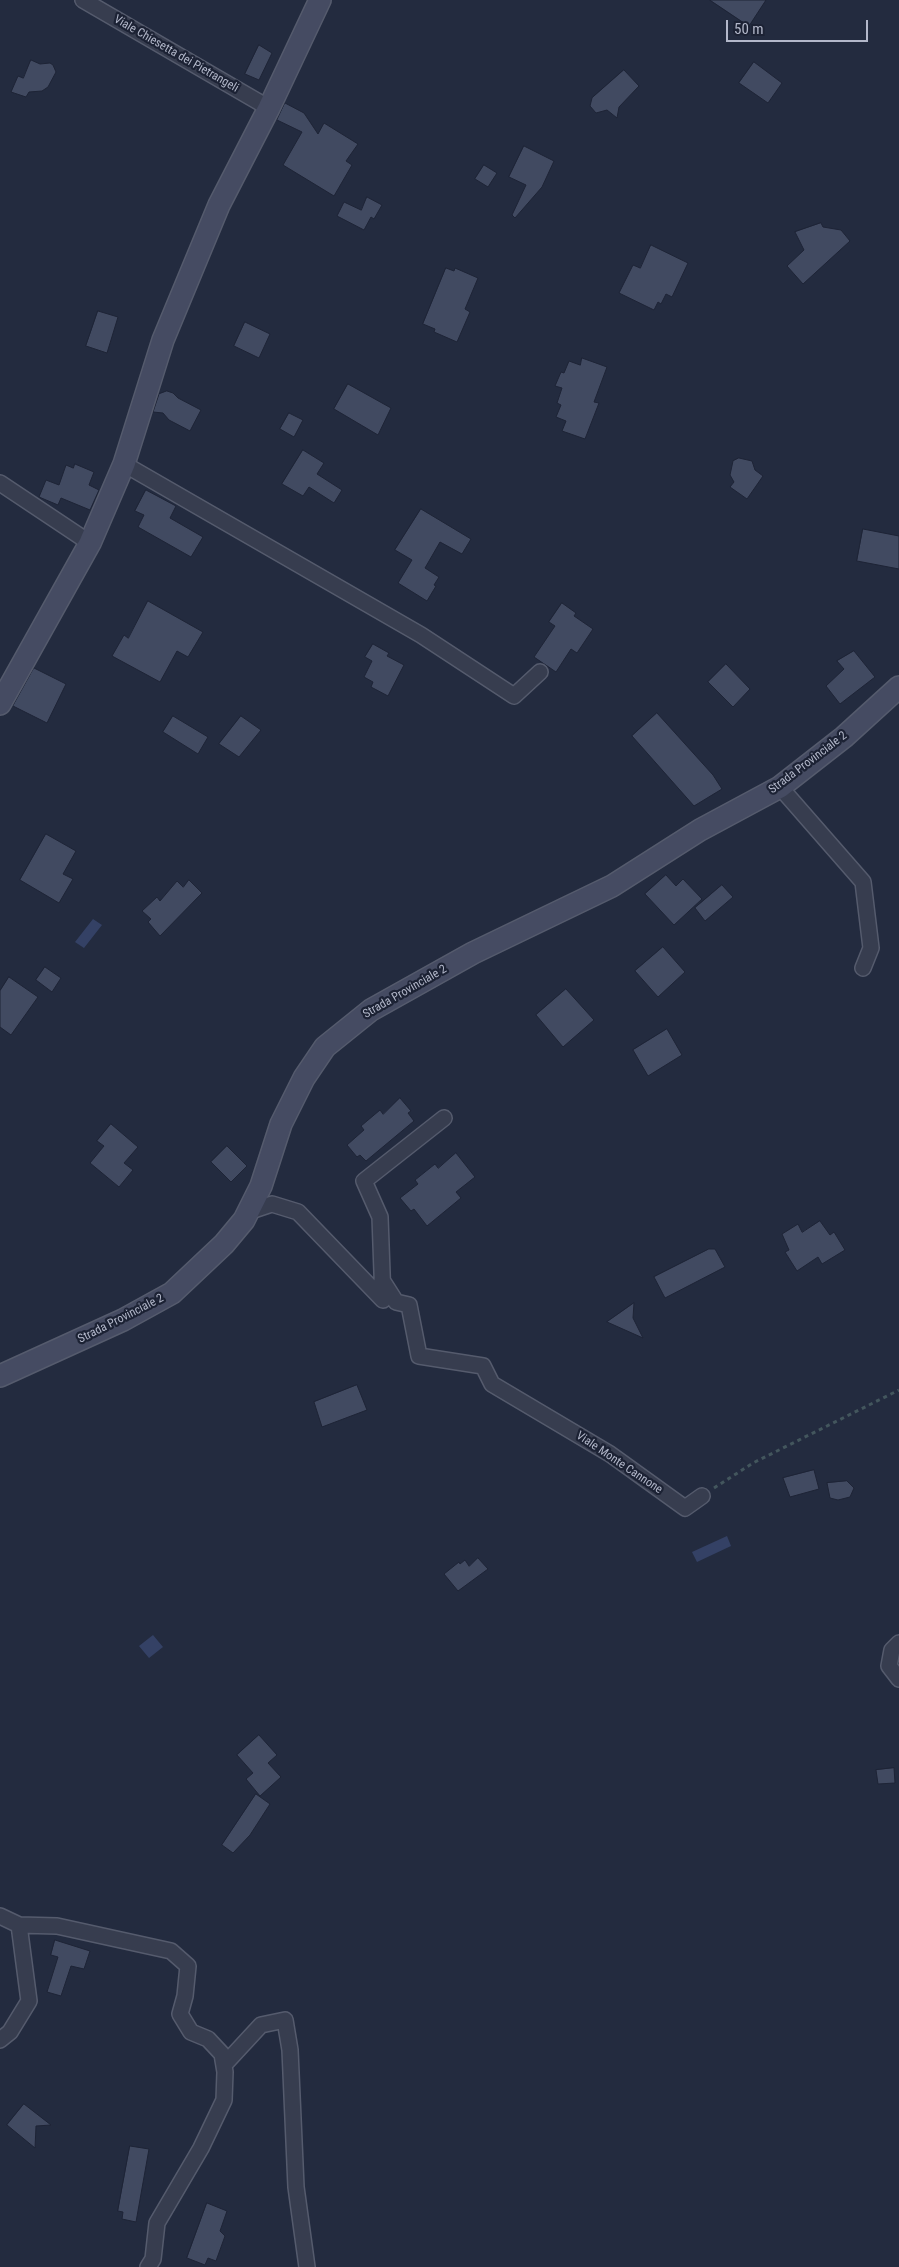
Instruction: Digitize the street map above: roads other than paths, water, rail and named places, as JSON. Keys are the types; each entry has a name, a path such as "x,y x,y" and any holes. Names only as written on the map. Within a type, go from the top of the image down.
{"street":[{"name":"Viale Chiesetta dei Pietrangeli","path":"82,0 269,108"},
{"path":"0,704 90,543 124,464 163,340 219,205 269,108 320,0"},
{"path":"124,464 421,635 514,696 540,672"},
{"path":"0,483 90,543"},
{"name":"Strada Provinciale 2","path":"0,1376 123,1320 172,1294 224,1244 244,1220 262,1186 281,1124 304,1078 325,1047 371,1010 473,953 612,886 700,830 780,787 844,736 899,687"},
{"path":"780,787 863,882 871,948 863,968"},
{"path":"248,1212 272,1204 298,1212 384,1300 380,1217 364,1181 444,1118"},
{"name":"Viale Monte Cannone","path":"382,1280 396,1302 409,1305 419,1356 483,1366 492,1384 610,1454 685,1508 702,1496"},
{"path":"899,1643 892,1650 889,1666 899,1679"},
{"path":"0,1916 19,1925 57,1926 171,1951 188,1966 185,1996 180,2014 191,2032 208,2040 222,2054 224,2064 224,2100 202,2148 157,2223 153,2258 148,2267"},
{"path":"0,2040 10,2032 29,2001 19,1925"},
{"path":"224,2064 261,2025 284,2020 290,2050 296,2187 307,2267"}],"water":[{"path":"93,919 102,925 84,948 75,942"},
{"path":"727,1536 731,1546 697,1562 692,1552"},
{"path":"153,1635 163,1647 149,1658 139,1646"}]}
